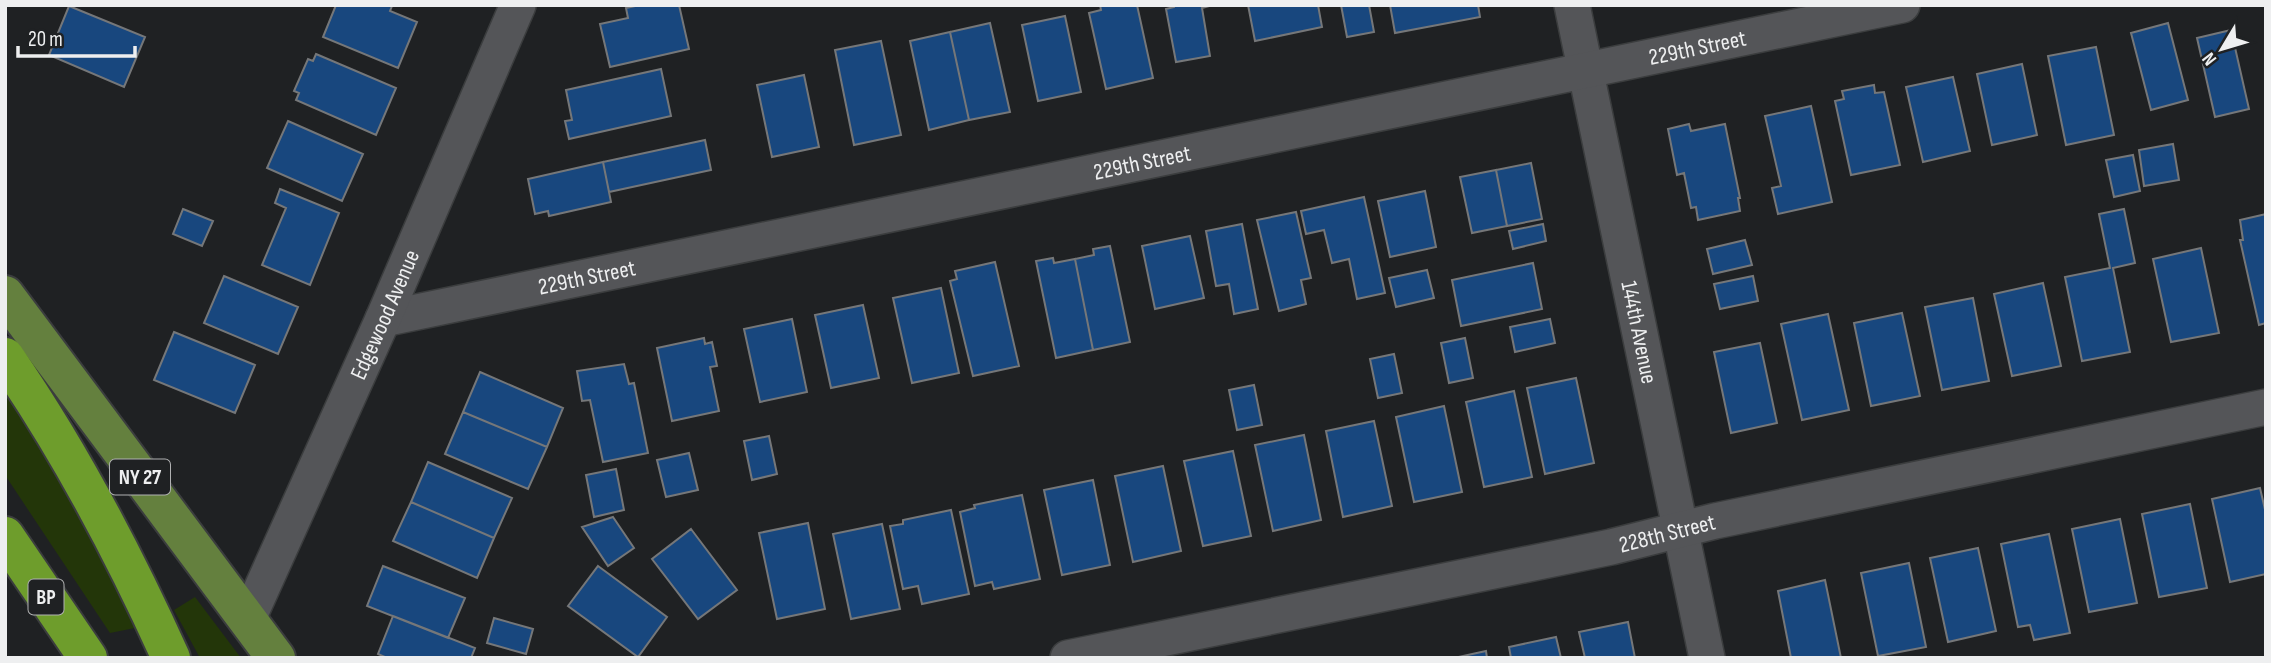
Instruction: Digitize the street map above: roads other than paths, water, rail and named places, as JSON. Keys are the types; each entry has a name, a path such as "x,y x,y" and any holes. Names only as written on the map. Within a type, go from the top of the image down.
{"highway":[{"path":"5,357 31,394 79,476 171,658"},
{"name":"BP","path":"5,536 88,658"}],"main road":[{"name":"NY 27","path":"5,295 276,658"}],"street":[{"name":"Edgewood Avenue","path":"247,621 383,319 518,5"},
{"name":"144th Avenue","path":"1572,5 1707,658"},
{"name":"229th Street","path":"383,319 1902,5"},
{"name":"228th Street","path":"1068,658 1611,547 1681,529 2266,407"}]}
